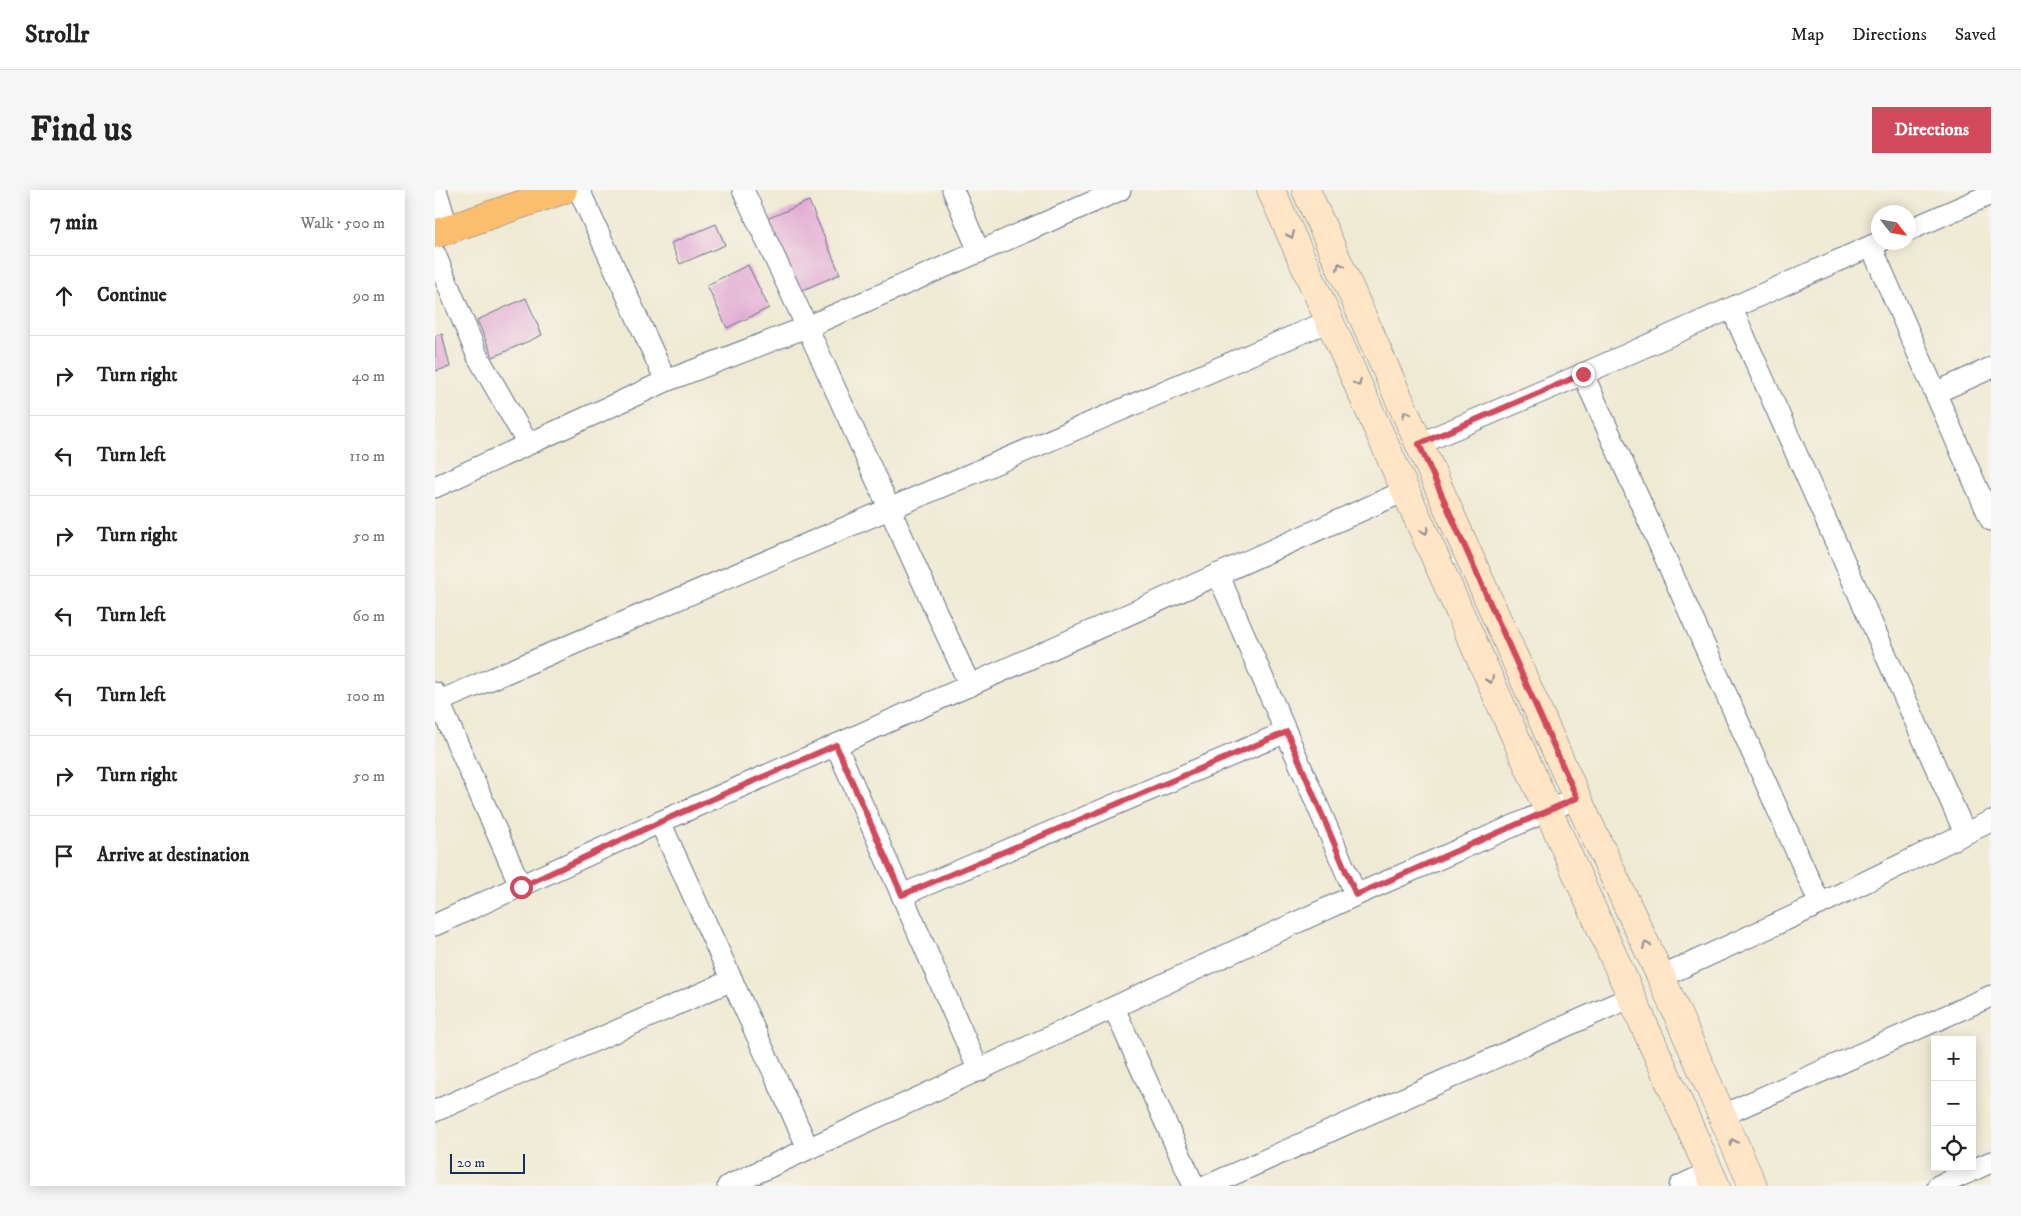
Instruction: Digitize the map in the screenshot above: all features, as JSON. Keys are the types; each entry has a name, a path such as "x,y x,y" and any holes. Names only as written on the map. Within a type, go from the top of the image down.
{"main road":[{"path":"442,231 563,190"}],"street":[{"path":"436,190 442,231"},
{"path":"579,190 666,381"},
{"path":"743,190 970,686"},
{"path":"953,190 979,252"},
{"path":"435,487 666,381 807,327 1120,190"},
{"path":"1271,190 1407,490 1547,810 1713,1179 1681,1186"},
{"path":"1306,190 1577,798 1661,977 1753,1186"},
{"path":"1916,227 1985,194"},
{"path":"1419,444 1732,309 1871,246"},
{"path":"1877,250 1935,393 1991,520"},
{"path":"435,254 478,357 529,444"},
{"path":"1732,309 1965,833"},
{"path":"521,887 436,699 890,510 1329,321"},
{"path":"1935,393 1991,368"},
{"path":"1583,374 1820,904"},
{"path":"435,925 660,822 970,686 1407,490"},
{"path":"1218,574 1356,895"},
{"path":"902,895 1287,732"},
{"path":"836,745 979,1071"},
{"path":"727,1186 1356,895 1577,798"},
{"path":"1661,977 1820,904 1991,821"},
{"path":"660,822 808,1148"},
{"path":"435,1111 732,980"},
{"path":"1721,1116 1991,996"},
{"path":"1207,1186 1631,997"},
{"path":"1114,1008 1195,1186"},
{"path":"1938,1186 1991,1162"}],"building":[{"path":"809,201 840,274 798,292 767,219"},
{"path":"716,224 725,245 680,264 671,243"},
{"path":"748,265 769,308 727,328 707,285"},
{"path":"526,298 542,335 493,357 477,320"},
{"path":"442,334 450,367 435,371 435,336"}],"route":[{"path":"521,887 660,822 836,745 902,895 1287,732 1356,895 1577,798 1419,444 1583,374"}]}
